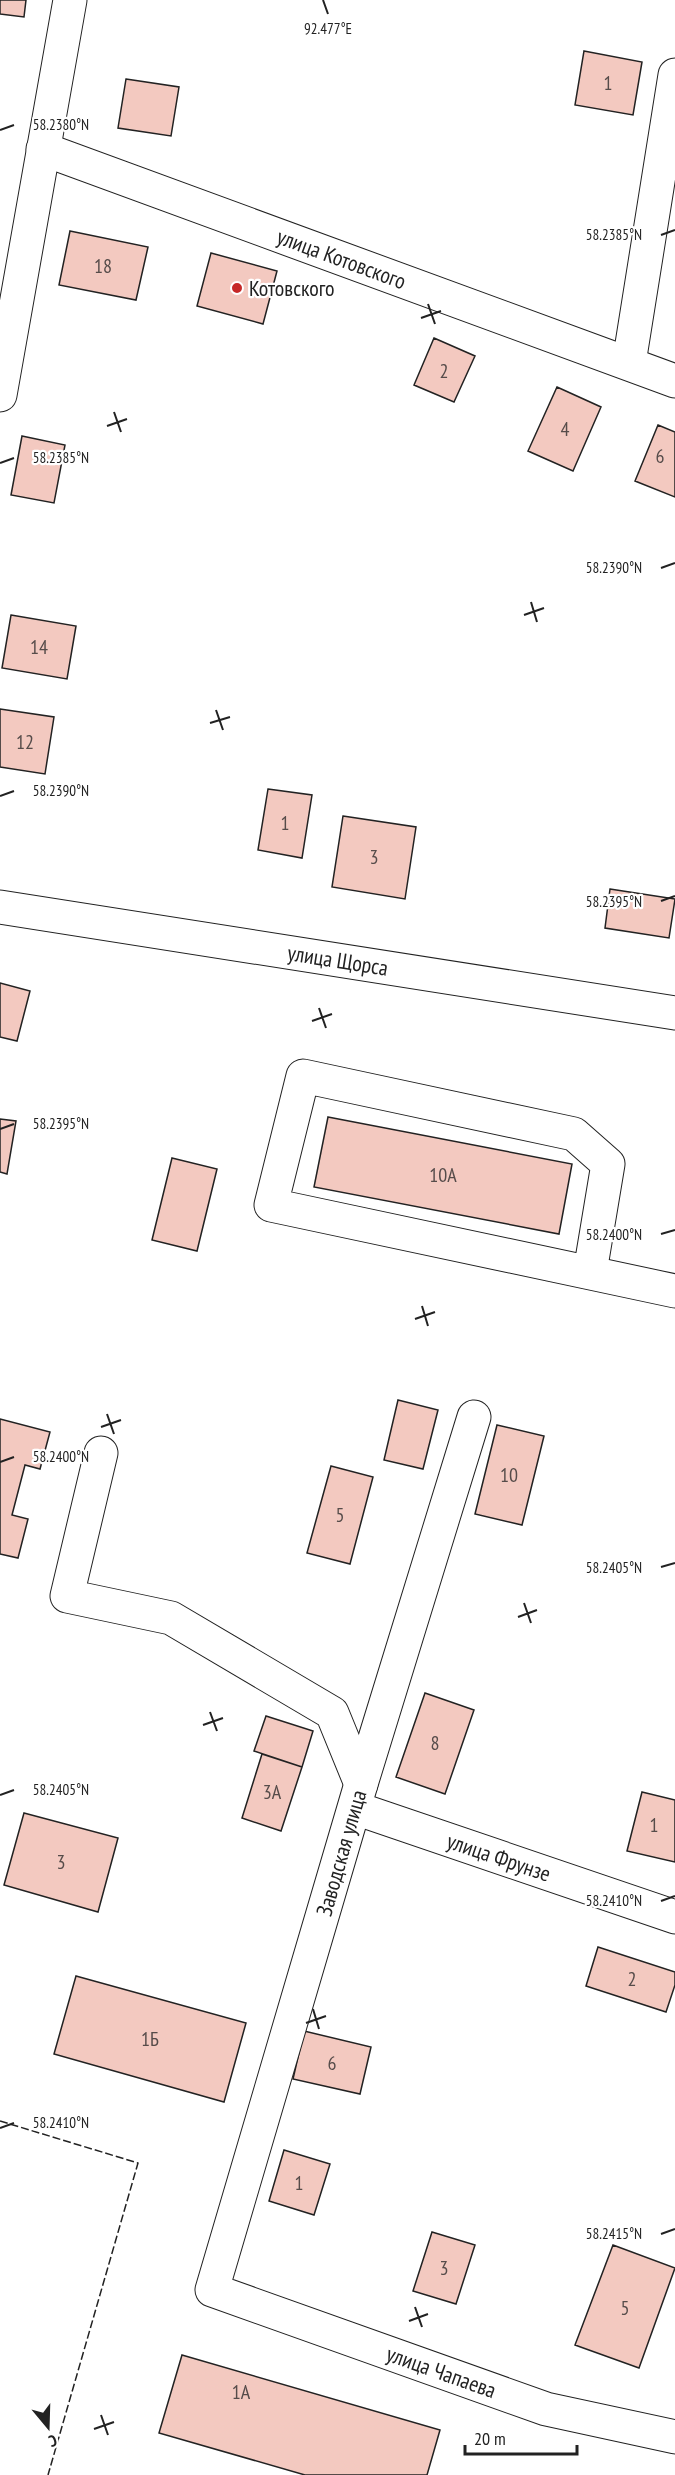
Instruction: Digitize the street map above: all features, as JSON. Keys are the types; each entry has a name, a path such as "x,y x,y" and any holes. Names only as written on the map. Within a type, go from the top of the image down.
{"street":[{"path":"0,396 70,0"},
{"path":"629,363 675,75"},
{"name":"улица Котовского","path":"43,150 675,381"},
{"name":"улица Щорса","path":"0,907 675,1012"},
{"path":"590,1272 608,1164 574,1134 303,1076 271,1205 675,1291"},
{"name":"Заводская улица","path":"212,2290 358,1796 474,1417"},
{"path":"101,1453 67,1596 171,1618 332,1713 358,1796"},
{"name":"улица Фрунзе","path":"358,1796 675,1917"},
{"name":"улица Чапаева","path":"212,2290 546,2409 675,2437"}],"building":[{"path":"0,0 26,0 24,17 0,14"},
{"path":"584,51 642,62 633,115 575,105"},
{"path":"126,79 179,87 171,136 118,128"},
{"path":"70,231 148,247 136,300 59,285"},
{"name":"Котовского","path":"211,253 277,271 263,324 197,306"},
{"path":"434,338 475,356 454,402 414,385"},
{"path":"557,387 601,407 573,471 528,451"},
{"path":"658,425 675,432 675,497 635,481"},
{"path":"22,436 65,445 54,503 11,495"},
{"path":"11,615 76,626 67,679 2,668"},
{"path":"0,709 54,717 45,774 0,767"},
{"path":"268,789 312,795 302,858 258,850"},
{"path":"343,816 416,827 405,899 332,887"},
{"path":"610,889 675,899 669,938 605,928"},
{"path":"0,983 30,991 17,1041 0,1037"},
{"path":"328,1117 572,1164 559,1234 314,1187"},
{"path":"0,1119 16,1121 7,1174 0,1172"},
{"path":"172,1158 217,1169 197,1251 152,1240"},
{"path":"398,1400 438,1410 423,1469 384,1460"},
{"path":"0,1419 50,1432 40,1469 25,1465 12,1515 28,1519 18,1558 0,1554"},
{"path":"497,1425 544,1436 522,1525 475,1514"},
{"path":"331,1466 373,1477 350,1564 307,1553"},
{"path":"425,1693 474,1710 445,1794 396,1777"},
{"path":"266,1716 313,1731 302,1767 254,1751"},
{"path":"262,1754 302,1767 281,1831 242,1818"},
{"path":"642,1792 675,1800 675,1862 627,1851"},
{"path":"24,1813 118,1838 98,1912 4,1885"},
{"path":"598,1947 675,1972 675,1985 666,2012 586,1986"},
{"path":"76,1976 246,2023 224,2102 54,2054"},
{"path":"304,2031 371,2047 360,2094 293,2079"},
{"path":"284,2150 330,2164 314,2215 269,2201"},
{"path":"432,2232 475,2245 456,2304 413,2291"},
{"path":"613,2245 675,2268 639,2368 575,2345"},
{"path":"182,2355 440,2430 427,2475 305,2475 159,2433"}],"fence":[{"path":"0,2121 138,2163 48,2475"}],"place":[{"name":"Котовского","path":"237,288"}]}
